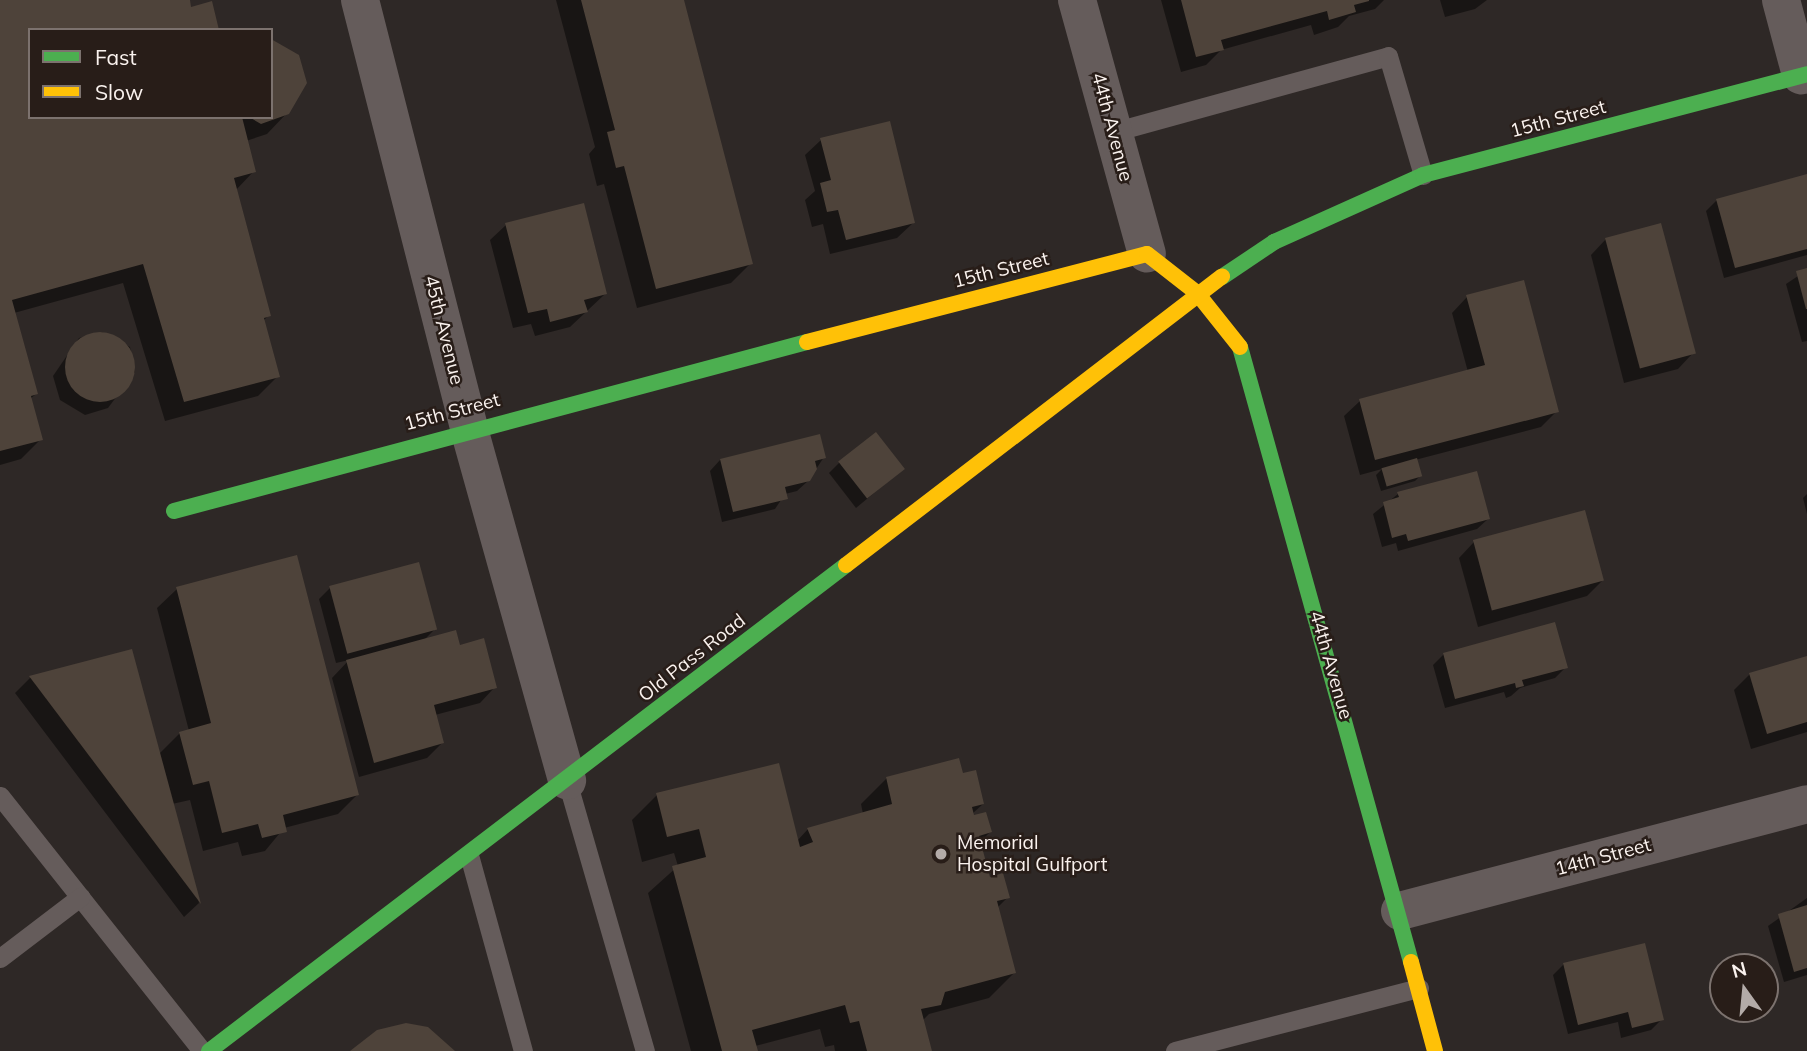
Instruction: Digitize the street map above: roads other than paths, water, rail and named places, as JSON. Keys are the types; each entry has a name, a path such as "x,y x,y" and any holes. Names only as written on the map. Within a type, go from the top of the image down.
{"main road":[{"name":"15th Street","path":"1197,293 1274,242 1423,175 1804,75"},
{"name":"15th Street","path":"174,511 469,429 1147,254"},
{"path":"1147,254 1197,293"},
{"name":"Old Pass Road","path":"209,1051 567,781 1197,293"},
{"name":"44th Avenue","path":"1197,293 1242,349 1400,911 1435,1051"}],"street":[{"name":"45th Avenue","path":"360,0 469,429 567,781"},
{"name":"44th Avenue","path":"1077,0 1147,254"},
{"path":"1781,0 1804,75"},
{"name":"14th Street","path":"1400,911 1807,804"}],"lane":[{"path":"1113,132 1388,56 1423,175"},
{"path":"567,781 645,1051"},
{"path":"0,796 202,1051"},
{"path":"469,855 523,1051"},
{"path":"0,958 80,897"},
{"path":"1175,1051 1419,988"}],"place":[{"name":"Memorial Hospital Gulfport","path":"941,854"}]}
